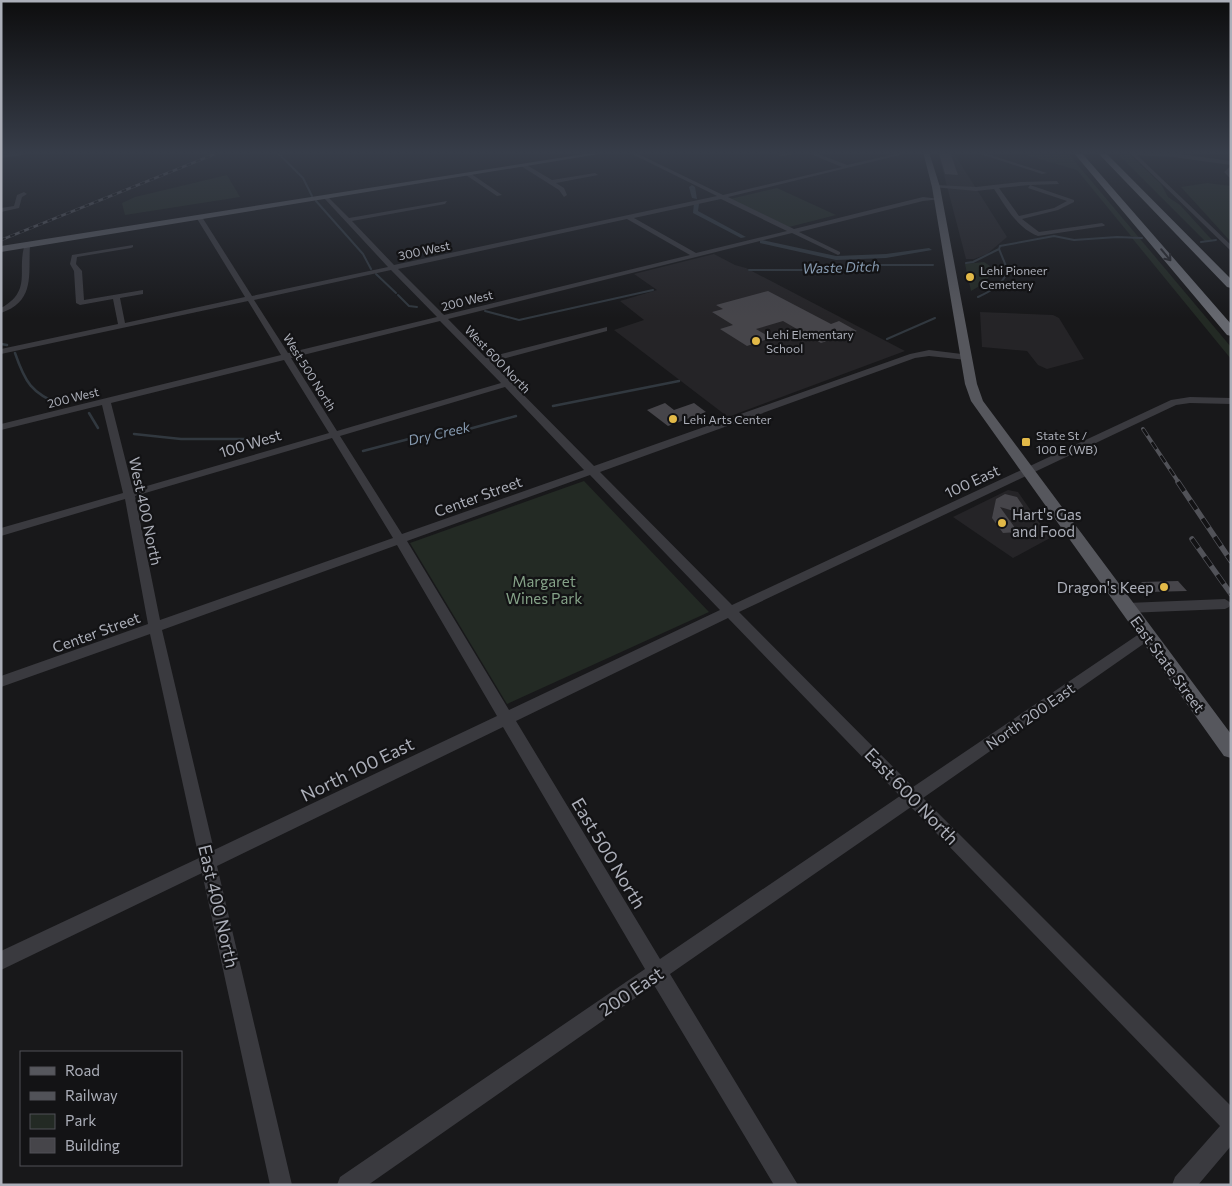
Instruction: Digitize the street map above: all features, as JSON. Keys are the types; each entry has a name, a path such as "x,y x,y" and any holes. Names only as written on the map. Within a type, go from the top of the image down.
{"highway":[{"path":"1124,207 1231,332"},
{"path":"1155,207 1231,285"}],"main road":[{"path":"1,249 260,207"},
{"name":"East State Street","path":"940,207 972,384 977,401 1231,750"}],"street":[{"path":"1,210 15,207"},
{"name":"West 600 North","path":"336,207 592,471"},
{"path":"348,220 416,207"},
{"name":"300 West","path":"1,352 673,207"},
{"path":"742,207 838,253"},
{"name":"200 West","path":"1,427 889,207"},
{"path":"1009,207 1016,218 1031,231 1038,234 1102,225"},
{"path":"1016,218 1059,207"},
{"path":"1189,207 1231,249"},
{"name":"West 500 North","path":"199,217 400,540"},
{"path":"628,217 695,255"},
{"path":"104,232 108,250"},
{"path":"1,311 22,297 26,285 27,245"},
{"path":"131,246 74,256 73,264 78,271 80,302 140,292"},
{"path":"116,297 122,326"},
{"path":"485,361 604,329"},
{"name":"Center Street","path":"1,682 913,356 929,353 967,357"},
{"name":"100 West","path":"1,532 333,433 507,384"},
{"name":"100 East","path":"730,611 1174,402 1190,400 1231,401"},
{"name":"West 400 North","path":"106,401 129,494 155,627"},
{"name":"East 600 North","path":"592,471 1231,1122"},
{"name":"East 500 North","path":"400,540 658,973 788,1185"},
{"path":"1127,608 1225,604"},
{"name":"North 100 East","path":"1,961 730,611"},
{"name":"East 400 North","path":"155,627 281,1185"},
{"name":"North 200 East","path":"913,797 1147,635"},
{"name":"200 East","path":"348,1185 913,797"},
{"path":"1183,1185 1231,1129"}],"shaded area":[{"path":"952,207 988,207 1007,237 987,254 974,259 966,259"},
{"name":"Lehi Elementary School","path":"714,254 735,265 746,268 905,351 728,417 614,330 644,320 620,301 657,290 634,274"},
{"path":"980,312 1053,315 1059,318 1084,359 1047,369 1038,365 1027,351 982,347"},
{"path":"1008,490 1018,492 1050,538 1013,558 953,517"}],"green space":[{"path":"123,207 174,207 125,215"},
{"path":"748,207 819,207 836,215 789,227"},
{"path":"1108,207 1114,207 1231,347 1231,359 1132,238 1135,237 1131,236"},
{"path":"1171,207 1182,207 1212,240 1205,241"},
{"path":"1199,207 1231,207 1231,242"},
{"path":"984,262 990,266 992,273 983,284 971,291 965,264"},
{"name":"Margaret Wines Park","path":"584,481 709,612 507,704 410,543"}],"building":[{"name":"Lehi Elementary School","path":"768,291 831,324 839,321 857,331 821,343 783,321 756,329 771,338 747,346 720,329 733,325 712,312 723,309 716,305"},
{"name":"Lehi Arts Center","path":"665,403 674,410 694,403 706,412 668,426 647,410"},
{"path":"1005,494 1017,497 1023,506 1021,513 1000,507 1018,532 1003,533 992,518 996,499"},
{"name":"Dragon's Keep","path":"1178,581 1187,591 1149,592 1141,582"}],"waterway":[{"name":"Waste Ditch","path":"322,207 363,254 371,269"},
{"path":"696,207 695,212 743,237"},
{"name":"Dry Creek","path":"999,249 1000,246 1054,236 1074,240 1117,237 1142,238"},
{"name":"Dry Creek","path":"1201,242 1216,240"},
{"path":"762,242 836,258 886,256 929,250"},
{"name":"Waste Ditch","path":"966,263 973,262 999,249"},
{"name":"Dry Creek","path":"978,297 996,287 1008,271 999,249"},
{"name":"Waste Ditch","path":"749,270 825,270 865,265 933,265"},
{"name":"Waste Ditch","path":"376,274 396,293"},
{"name":"Waste Ditch","path":"485,311 519,320 653,290"},
{"name":"Waste Ditch","path":"398,295 409,306 417,307"},
{"name":"Dry Creek","path":"887,339 935,318"},
{"name":"Dry Creek","path":"1,344 7,345"},
{"name":"Dry Creek","path":"15,353 22,372 30,385 43,396 61,405"},
{"name":"Dry Creek","path":"553,406 679,381"},
{"name":"Dry Creek","path":"89,413 98,428"},
{"name":"Dry Creek","path":"363,451 424,435 469,429 516,416"},
{"name":"Dry Creek","path":"134,434 181,439 264,439"}],"railway":[{"path":"1,240 82,207"},
{"path":"1143,429 1179,483"},
{"path":"1178,482 1231,561"},
{"path":"1192,539 1231,594"}],"place":[{"name":"Lehi Pioneer Cemetery","path":"970,277"},
{"name":"Lehi Elementary School","path":"756,341"},
{"name":"Lehi Arts Center","path":"673,419"},
{"name":"State St / 100 E (WB)","path":"1026,442"},
{"name":"Hart's Gas and Food","path":"1002,523"},
{"name":"Dragon's Keep","path":"1164,587"}]}
